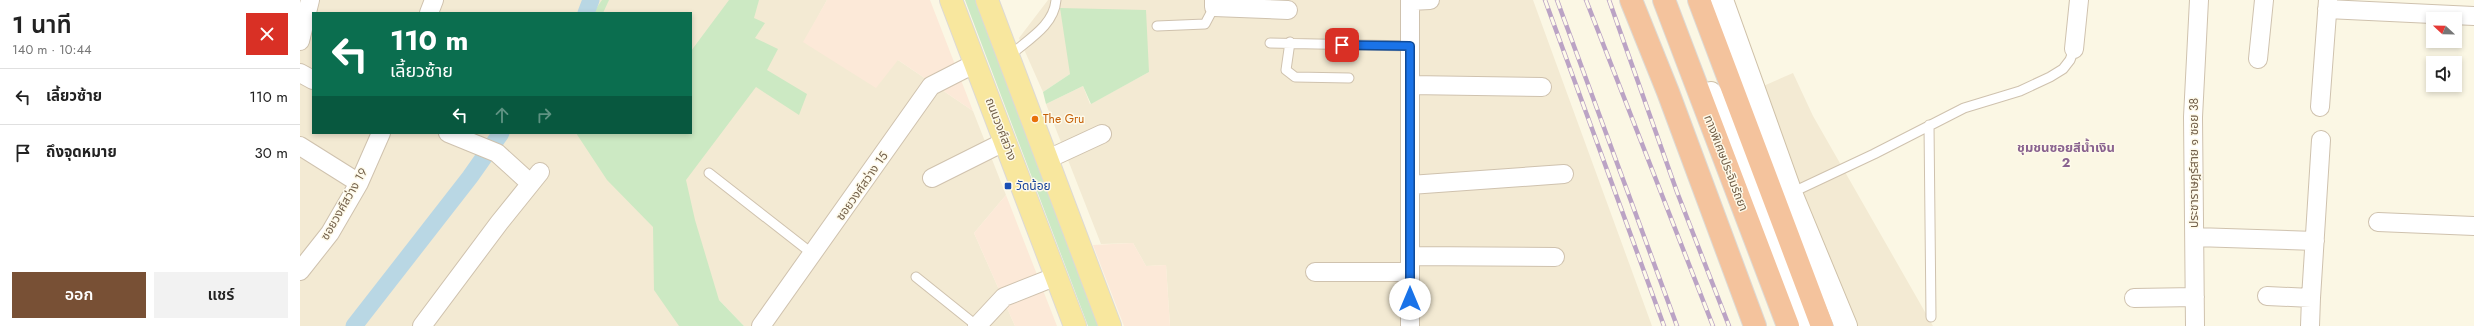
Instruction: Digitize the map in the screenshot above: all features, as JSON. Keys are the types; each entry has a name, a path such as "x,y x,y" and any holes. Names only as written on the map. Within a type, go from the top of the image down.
{"highway":[{"path":"1631,0 1755,326"},
{"name":"ทางพิเศษประจิมรัถยา","path":"1664,0 1788,326"},
{"path":"1699,0 1822,326"}],"main road":[{"name":"ถนนวงศ์สว่าง","path":"951,0 1006,141 1075,326"},
{"path":"987,0 1110,326"},
{"path":"1674,0 1803,326"},
{"path":"1722,0 1791,193 1846,326"}],"street":[{"path":"300,41 310,0"},
{"path":"429,12 434,0"},
{"path":"1410,326 1410,1 1430,0"},
{"path":"2074,49 2079,0"},
{"name":"ประชาราษฎร์สาย ๑ ซอย 38","path":"2195,326 2193,117 2199,0"},
{"path":"2258,59 2264,0"},
{"path":"1214,4 1288,10"},
{"path":"2320,107 2327,4 2474,16"},
{"name":"ซอยวงศ์สว่าง 15","path":"761,326 814,255 931,86 976,63"},
{"path":"300,73 312,79"},
{"path":"1410,86 1542,87"},
{"name":"ซอยวงศ์สว่าง 19","path":"300,271 330,232 359,183 381,134"},
{"path":"422,326 535,178 489,149 451,134"},
{"path":"1048,159 1102,134"},
{"path":"2310,326 2321,140"},
{"path":"932,178 1006,141"},
{"path":"300,146 359,183"},
{"path":"1410,185 1564,174"},
{"path":"2378,222 2474,226"},
{"path":"2194,237 2315,241"},
{"path":"1315,272 1410,264 1555,257"},
{"path":"977,326 1004,297 1056,276"},
{"path":"2267,296 2311,298"},
{"path":"2134,298 2195,297"}],"lane":[{"path":"1008,56 1049,21 1054,13 1056,0"},
{"path":"1157,26 1205,24 1214,4"},
{"path":"1290,42 1286,70 1295,77 1349,78"},
{"path":"1270,43 1290,42 1410,46"},
{"path":"1791,193 1874,154 1964,108 2020,91 2050,77 2063,69 2070,60 2074,49"},
{"path":"1929,125 1931,317"},
{"path":"709,173 814,255"},
{"path":"916,277 977,326"}],"shaded area":[{"path":"300,0 827,0 804,42 898,60 973,111 1006,195 974,233 1015,326 744,326 719,300 700,326 300,326"},
{"path":"827,0 930,0 973,111 898,60 876,88 803,42"},
{"path":"1048,0 1533,0 1652,326 1170,326 1166,265 1146,266 1133,243 1101,244 1046,104 1083,86 1090,104 1149,72 1070,74 1043,92 1019,38"},
{"path":"1793,73 1813,116 1933,326 1851,326 1761,87"},
{"path":"1006,195 1057,326 1015,326 974,233"},
{"path":"1133,243 1146,266 1166,265 1170,326 1124,326 1093,245"}],"green space":[{"path":"602,0 609,0 603,12 594,12"},
{"path":"729,0 759,0 754,18 765,23 755,38 778,49 767,70 807,94 799,115 756,87 686,180 695,220 719,300 744,326 679,326 654,290 653,227 607,180 577,134 692,134 692,50"},
{"path":"965,0 976,0 1100,326 1088,326"},
{"path":"1060,8 1146,10 1149,72 1091,104 1083,86 1046,104 1043,92 1070,74"}],"waterway":[{"path":"586,12 591,0"},
{"path":"354,326 470,177 500,134"}],"railway":[{"path":"1545,0 1664,326"},
{"path":"1557,0 1677,326"},
{"path":"1586,0 1713,326"},
{"path":"1609,0 1677,192 1729,326"}],"place":[{"name":"The Gru","path":"1035,119"},
{"name":"วัดน้อย","path":"1008,186"}],"district":[{"name":"ชุมชนซอยสีน้ำเงิน 2","path":"2066,154"}],"route":[{"path":"1342,45 1410,46 1410,299"}]}
